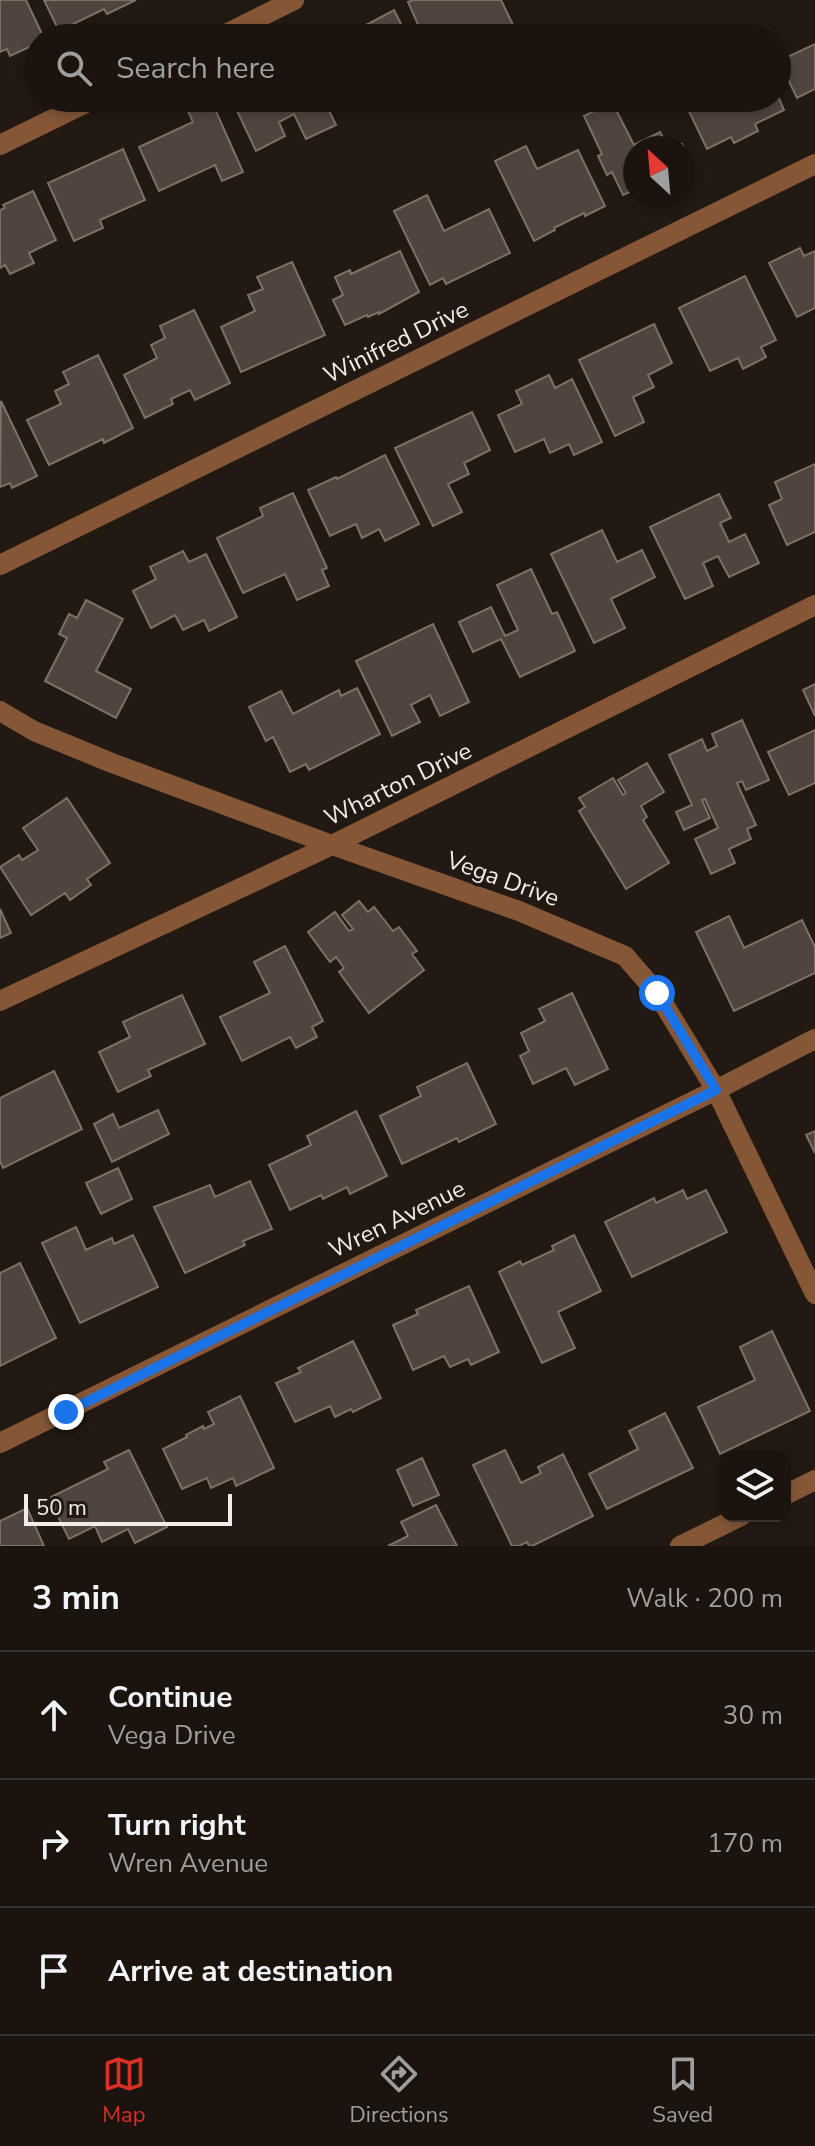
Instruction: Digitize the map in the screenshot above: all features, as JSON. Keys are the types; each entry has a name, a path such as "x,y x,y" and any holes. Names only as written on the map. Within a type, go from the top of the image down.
{"street":[{"path":"246,24 294,0"},
{"path":"0,145 67,112"},
{"name":"Winifred Drive","path":"0,565 815,164"},
{"name":"Wharton Drive","path":"0,1001 332,845 815,605"},
{"name":"Vega Drive","path":"0,711 47,737 332,845 519,911 625,956 657,993 716,1090 815,1294"},
{"name":"Wren Avenue","path":"0,1443 815,1039"},
{"path":"791,1492 815,1480"},
{"path":"680,1546 729,1522"}],"building":[{"path":"0,0 26,0 37,24 24,24 24,50 10,56 7,49 0,52"},
{"path":"44,0 136,0 107,14 104,9 73,24 56,24"},
{"path":"501,0 513,24 418,24 408,2"},
{"path":"394,10 401,24 368,24"},
{"path":"815,44 815,89 797,98 791,86 791,55"},
{"path":"188,112 216,112 243,172 222,181 215,165 159,191 139,147 193,122"},
{"path":"238,112 330,112 336,125 306,139 294,114 279,122 285,136 256,151"},
{"path":"592,112 617,112 629,136 623,136 623,195 612,172 607,175 598,156 602,154 584,116"},
{"path":"689,112 780,112 755,124 758,131 734,143 731,137 707,149"},
{"path":"526,146 537,169 578,150 605,206 585,216 584,213 534,241 495,161"},
{"path":"123,149 145,200 100,220 103,228 74,241 48,183"},
{"path":"33,191 56,240 29,253 34,263 10,274 5,265 0,268 0,210 5,208 3,205"},
{"path":"427,195 444,231 489,209 510,253 446,284 443,278 430,285 394,211"},
{"path":"800,248 804,256 815,251 815,308 797,317 769,263"},
{"path":"400,251 419,292 379,314 367,315 345,325 333,300 343,295 335,277 350,270 351,274"},
{"path":"292,262 325,335 241,372 221,327 255,311 248,295 263,289 257,277"},
{"path":"745,276 776,340 761,347 766,357 743,369 738,358 710,371 679,308"},
{"path":"194,310 230,383 195,400 190,390 171,399 173,404 145,418 124,375 157,358 151,345 165,338 160,326"},
{"path":"654,324 672,363 648,375 654,387 633,397 644,422 615,436 579,360"},
{"path":"98,355 133,428 49,465 27,420 61,404 55,391 69,384 63,372"},
{"path":"549,375 555,388 572,379 602,442 574,455 569,444 550,453 544,439 515,452 498,415 522,404 516,391"},
{"path":"1,401 37,476 12,488 10,483 0,487"},
{"path":"472,412 490,450 464,463 469,474 448,484 462,512 433,526 395,448"},
{"path":"385,455 419,524 385,541 379,529 362,538 356,524 330,536 308,490"},
{"path":"815,464 815,532 787,545 769,505 782,499 775,482"},
{"path":"293,493 327,568 322,570 329,586 297,600 285,574 243,593 217,538 263,516 260,508"},
{"path":"719,494 731,518 720,523 729,542 745,534 759,563 729,577 718,556 703,563 713,586 685,599 650,527"},
{"path":"602,530 617,562 642,550 655,577 611,599 625,628 594,643 551,554"},
{"path":"183,551 189,562 206,554 237,617 209,631 204,620 183,630 175,615 151,628 133,591 156,579 150,567"},
{"path":"531,569 552,614 557,612 575,651 520,677 501,639 473,652 459,622 491,607 505,636 518,630 497,585"},
{"path":"86,600 123,619 96,671 131,689 116,718 45,681 67,638 59,634 69,614 77,618"},
{"path":"433,624 469,702 440,716 430,695 411,705 420,722 392,736 356,661"},
{"path":"815,684 815,716 803,690"},
{"path":"357,688 380,734 309,770 306,764 290,772 273,737 266,741 249,707 281,691 293,714 339,690 341,696"},
{"path":"742,720 769,780 746,790 742,781 737,783 756,825 747,829 751,839 729,849 735,863 711,874 695,839 718,828 705,799 702,800 710,818 684,830 676,812 692,805 669,755 702,739 707,751 717,746 712,734"},
{"path":"815,730 815,783 789,795 768,752"},
{"path":"647,763 664,792 641,806 647,817 643,820 669,863 626,889 579,811 585,807 579,798 613,778 623,795 626,793 618,780"},
{"path":"67,798 110,863 87,879 91,885 70,900 65,893 31,915 0,867 19,855 22,860 38,850 23,828"},
{"path":"359,901 368,912 374,907 393,931 399,927 417,951 412,954 424,970 369,1013 339,972 344,968 336,957 330,962 308,932 335,912 349,931 353,929 342,915"},
{"path":"0,909 11,933 0,938"},
{"path":"729,916 744,948 802,920 815,947 815,973 734,1011 696,932"},
{"path":"285,946 323,1021 312,1027 317,1037 296,1048 290,1037 242,1061 220,1017 270,993 254,962"},
{"path":"572,993 608,1069 575,1085 566,1068 533,1084 520,1056 529,1051 521,1033 545,1021 539,1009"},
{"path":"182,995 205,1044 148,1070 151,1076 118,1092 99,1052 130,1037 123,1022"},
{"path":"467,1063 496,1124 402,1164 380,1116 421,1096 417,1087"},
{"path":"54,1071 82,1129 3,1168 0,1161 0,1098"},
{"path":"158,1110 169,1134 112,1162 94,1124 113,1114 119,1128"},
{"path":"356,1111 387,1176 350,1194 347,1187 290,1210 269,1165 311,1145 307,1136"},
{"path":"815,1131 815,1153 806,1135"},
{"path":"118,1168 132,1199 101,1214 86,1183"},
{"path":"250,1181 272,1229 185,1273 154,1207 210,1185 215,1197"},
{"path":"683,1190 687,1199 706,1190 727,1232 632,1277 605,1222 654,1198 656,1203"},
{"path":"76,1227 86,1250 112,1238 114,1244 133,1235 158,1287 80,1323 42,1243"},
{"path":"574,1235 601,1291 558,1312 575,1348 542,1363 499,1272 520,1261 522,1265 554,1250 552,1246"},
{"path":"20,1263 56,1338 0,1366 0,1273"},
{"path":"469,1286 499,1352 471,1365 468,1359 450,1367 444,1356 413,1370 393,1325 418,1314 416,1310"},
{"path":"772,1331 810,1411 719,1452 698,1407 755,1380 740,1347"},
{"path":"353,1341 381,1398 335,1417 330,1406 295,1422 276,1383 301,1372 298,1368"},
{"path":"240,1396 274,1468 236,1486 233,1478 211,1488 207,1478 182,1489 163,1449 203,1426 204,1429 214,1424 208,1412"},
{"path":"665,1413 693,1468 607,1509 589,1474 638,1449 629,1431"},
{"path":"129,1450 167,1527 135,1543 128,1529 102,1542 95,1526 69,1539 49,1498 108,1469 104,1462"},
{"path":"505,1450 521,1483 541,1473 538,1467 563,1454 593,1516 532,1546 527,1542 512,1546 473,1465"},
{"path":"422,1458 439,1495 413,1506 397,1470"},
{"path":"436,1505 457,1546 388,1546 408,1536 401,1522"},
{"path":"27,1508 44,1546 0,1546 0,1521"}],"route":[{"path":"66,1412 716,1090 657,993"}]}
